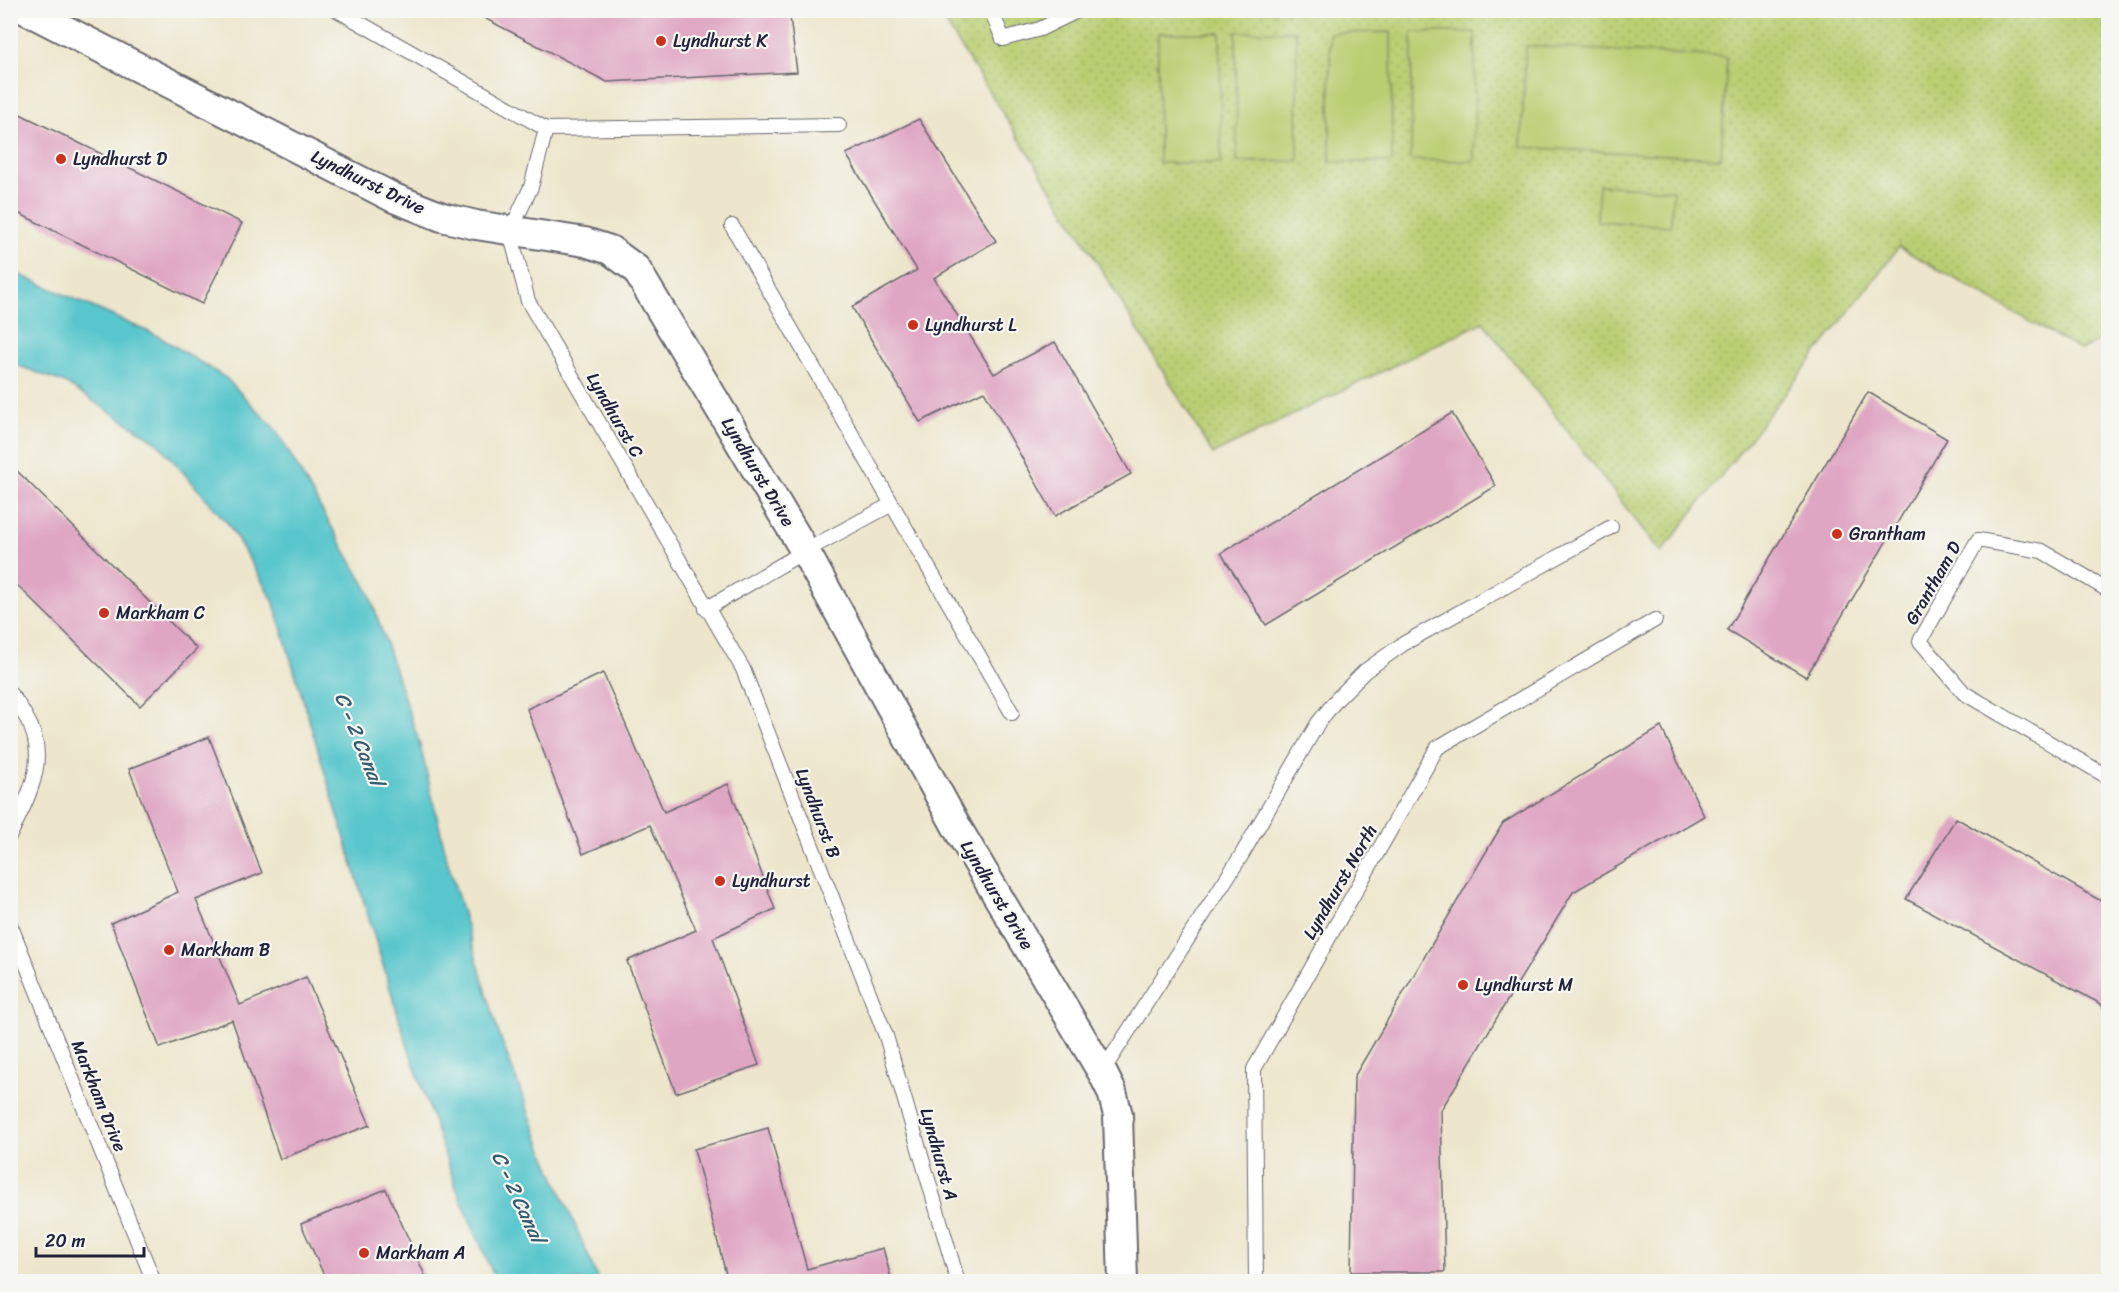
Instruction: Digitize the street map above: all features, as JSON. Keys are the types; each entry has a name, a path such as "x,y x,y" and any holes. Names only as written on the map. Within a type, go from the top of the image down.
{"street":[{"name":"Lyndhurst Drive","path":"26,10 394,198 442,217 510,232 585,242 610,250 636,269 805,551 959,831 1112,1092 1118,1114 1123,1281"}],"lane":[{"path":"337,10 546,129 839,125"},
{"path":"991,10 1003,39 1040,28 1079,10"},
{"path":"510,232 531,187 546,129"},
{"path":"732,226 1012,713"},
{"name":"Lyndhurst C","path":"510,232 528,301 706,609"},
{"path":"706,609 805,551 892,504"},
{"path":"1102,1072 1241,855 1318,723 1337,699 1365,671 1403,644 1611,527"},
{"name":"Grantham D","path":"2109,590 2042,551 1978,540 1920,641 1964,693 2109,777"},
{"name":"Lyndhurst B","path":"706,609 743,669 886,1036"},
{"name":"Lyndhurst North","path":"1256,1281 1254,1069 1437,748 1655,620"},
{"path":"10,694 16,699 34,730 38,758 34,781 10,835"},
{"name":"Markham Drive","path":"10,924 154,1281"},
{"name":"Lyndhurst A","path":"886,1036 958,1281"}],"green space":[{"path":"938,11 2108,11 2108,338 2080,350 1899,247 1661,553 1483,322 1213,454 1091,252"},
{"path":"1296,31 1298,161 1237,162 1236,32"},
{"path":"1391,32 1392,162 1330,162 1330,33"},
{"path":"1412,32 1475,32 1474,161 1411,160"},
{"path":"1158,33 1220,33 1221,163 1159,163"},
{"path":"1526,46 1727,57 1721,158 1521,147"},
{"path":"1599,185 1673,190 1671,226 1597,221"}],"water":[{"name":"C - 2 Canal","path":"11,271 158,336 226,378 276,430 369,592 420,745 448,863 498,1031 543,1150 599,1281 496,1281 458,1193 404,1035 273,600 229,525 156,441 65,383 11,363"}],"building":[{"name":"Lyndhurst K","path":"469,10 789,10 797,72 607,82"},
{"name":"Lyndhurst D","path":"10,109 242,223 202,304 10,209"},
{"name":"Lyndhurst L","path":"919,119 996,241 934,278 994,374 1055,342 1131,474 1055,516 984,391 920,422 852,307 917,270 846,154"},
{"name":"Grantham","path":"1868,392 1947,439 1806,677 1727,630"},
{"path":"1452,413 1496,486 1266,625 1221,553"},
{"name":"Markham C","path":"10,464 197,649 140,706 10,578"},
{"name":"Lyndhurst","path":"603,673 664,812 728,784 775,909 713,938 759,1065 676,1093 627,961 696,930 650,825 583,854 527,709"},
{"name":"Lyndhurst M","path":"1661,727 1704,816 1573,892 1441,1110 1445,1272 1351,1272 1354,1077 1503,823"},
{"name":"Markham B","path":"209,737 262,873 196,900 240,1005 306,977 370,1125 280,1159 232,1020 160,1048 111,923 178,892 129,769"},
{"path":"1956,818 2108,905 2108,1017 2101,1004 1906,899"},
{"path":"768,1128 807,1269 883,1248 892,1282 728,1282 694,1149"},
{"name":"Markham A","path":"386,1189 428,1282 327,1282 301,1224"}],"place":[{"name":"Lyndhurst K","path":"661,41"},
{"name":"Lyndhurst D","path":"61,159"},
{"name":"Lyndhurst L","path":"913,325"},
{"name":"Grantham","path":"1837,534"},
{"name":"Markham C","path":"104,613"},
{"name":"Lyndhurst","path":"720,881"},
{"name":"Markham B","path":"169,950"},
{"name":"Lyndhurst M","path":"1463,985"},
{"name":"Markham A","path":"364,1253"}]}
